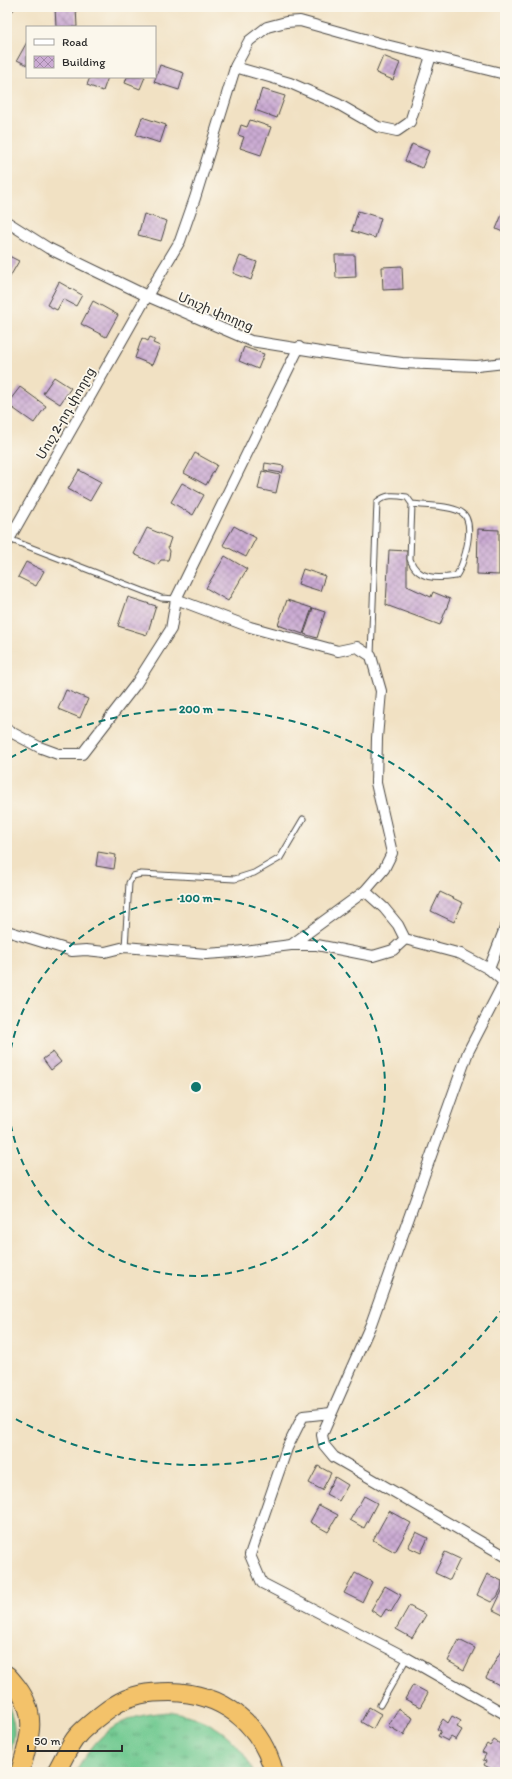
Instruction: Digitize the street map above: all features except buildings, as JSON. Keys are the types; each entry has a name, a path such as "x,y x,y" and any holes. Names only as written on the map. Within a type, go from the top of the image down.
{"highway":[{"path":"7,1675 24,1698 28,1708 31,1724 28,1744 20,1772"},
{"path":"56,1772 77,1735 112,1706 137,1694 161,1692 188,1692 214,1700 237,1713 255,1732 269,1754 274,1772"}],"street":[{"name":"Մուշ 2-րդ փողոց","path":"8,541 147,296 180,241 195,198 235,67 249,41 267,27 286,22 300,21 505,74"},
{"path":"235,67 290,83 338,104 378,127 397,131 410,122 431,56"},
{"name":"Մուշի փողոց","path":"7,222 48,248 147,296 251,341 402,363 477,366 505,363"},
{"path":"7,730 39,747 58,754 82,754 136,684 171,629 176,599 299,348"},
{"path":"176,599 250,628 338,651 357,647 370,656 381,692 377,738 376,783 392,853 384,869 365,891 330,915 291,945"},
{"path":"365,891 384,908 398,925 405,939 461,954 489,969 504,982 468,1052 370,1324 322,1435 324,1445 334,1458 505,1556"},
{"path":"489,969 505,928"},
{"path":"7,931 72,951 86,950 105,952 125,947 206,954 291,945 317,945 373,956 393,950 405,939"},
{"path":"332,1413 303,1416 287,1448 250,1555 262,1583 407,1658 505,1714"}],"lane":[{"path":"7,12 12,7"},
{"path":"370,656 377,502 383,497 393,495 407,497 412,504 410,559 413,566 420,574 429,577 456,576 460,571 469,540 468,520 463,513 454,509 412,504"},
{"path":"8,541 161,598 176,599"},
{"path":"125,947 129,883 133,876 141,874 234,879 254,873 280,858 303,819"},
{"path":"380,1705 407,1658"}],"green space":[{"path":"7,1703 14,1725 14,1739 7,1761"},
{"path":"174,1712 188,1715 212,1725 222,1732 231,1739 247,1759 254,1772 76,1772 94,1745 104,1734 115,1726 141,1716"}]}
